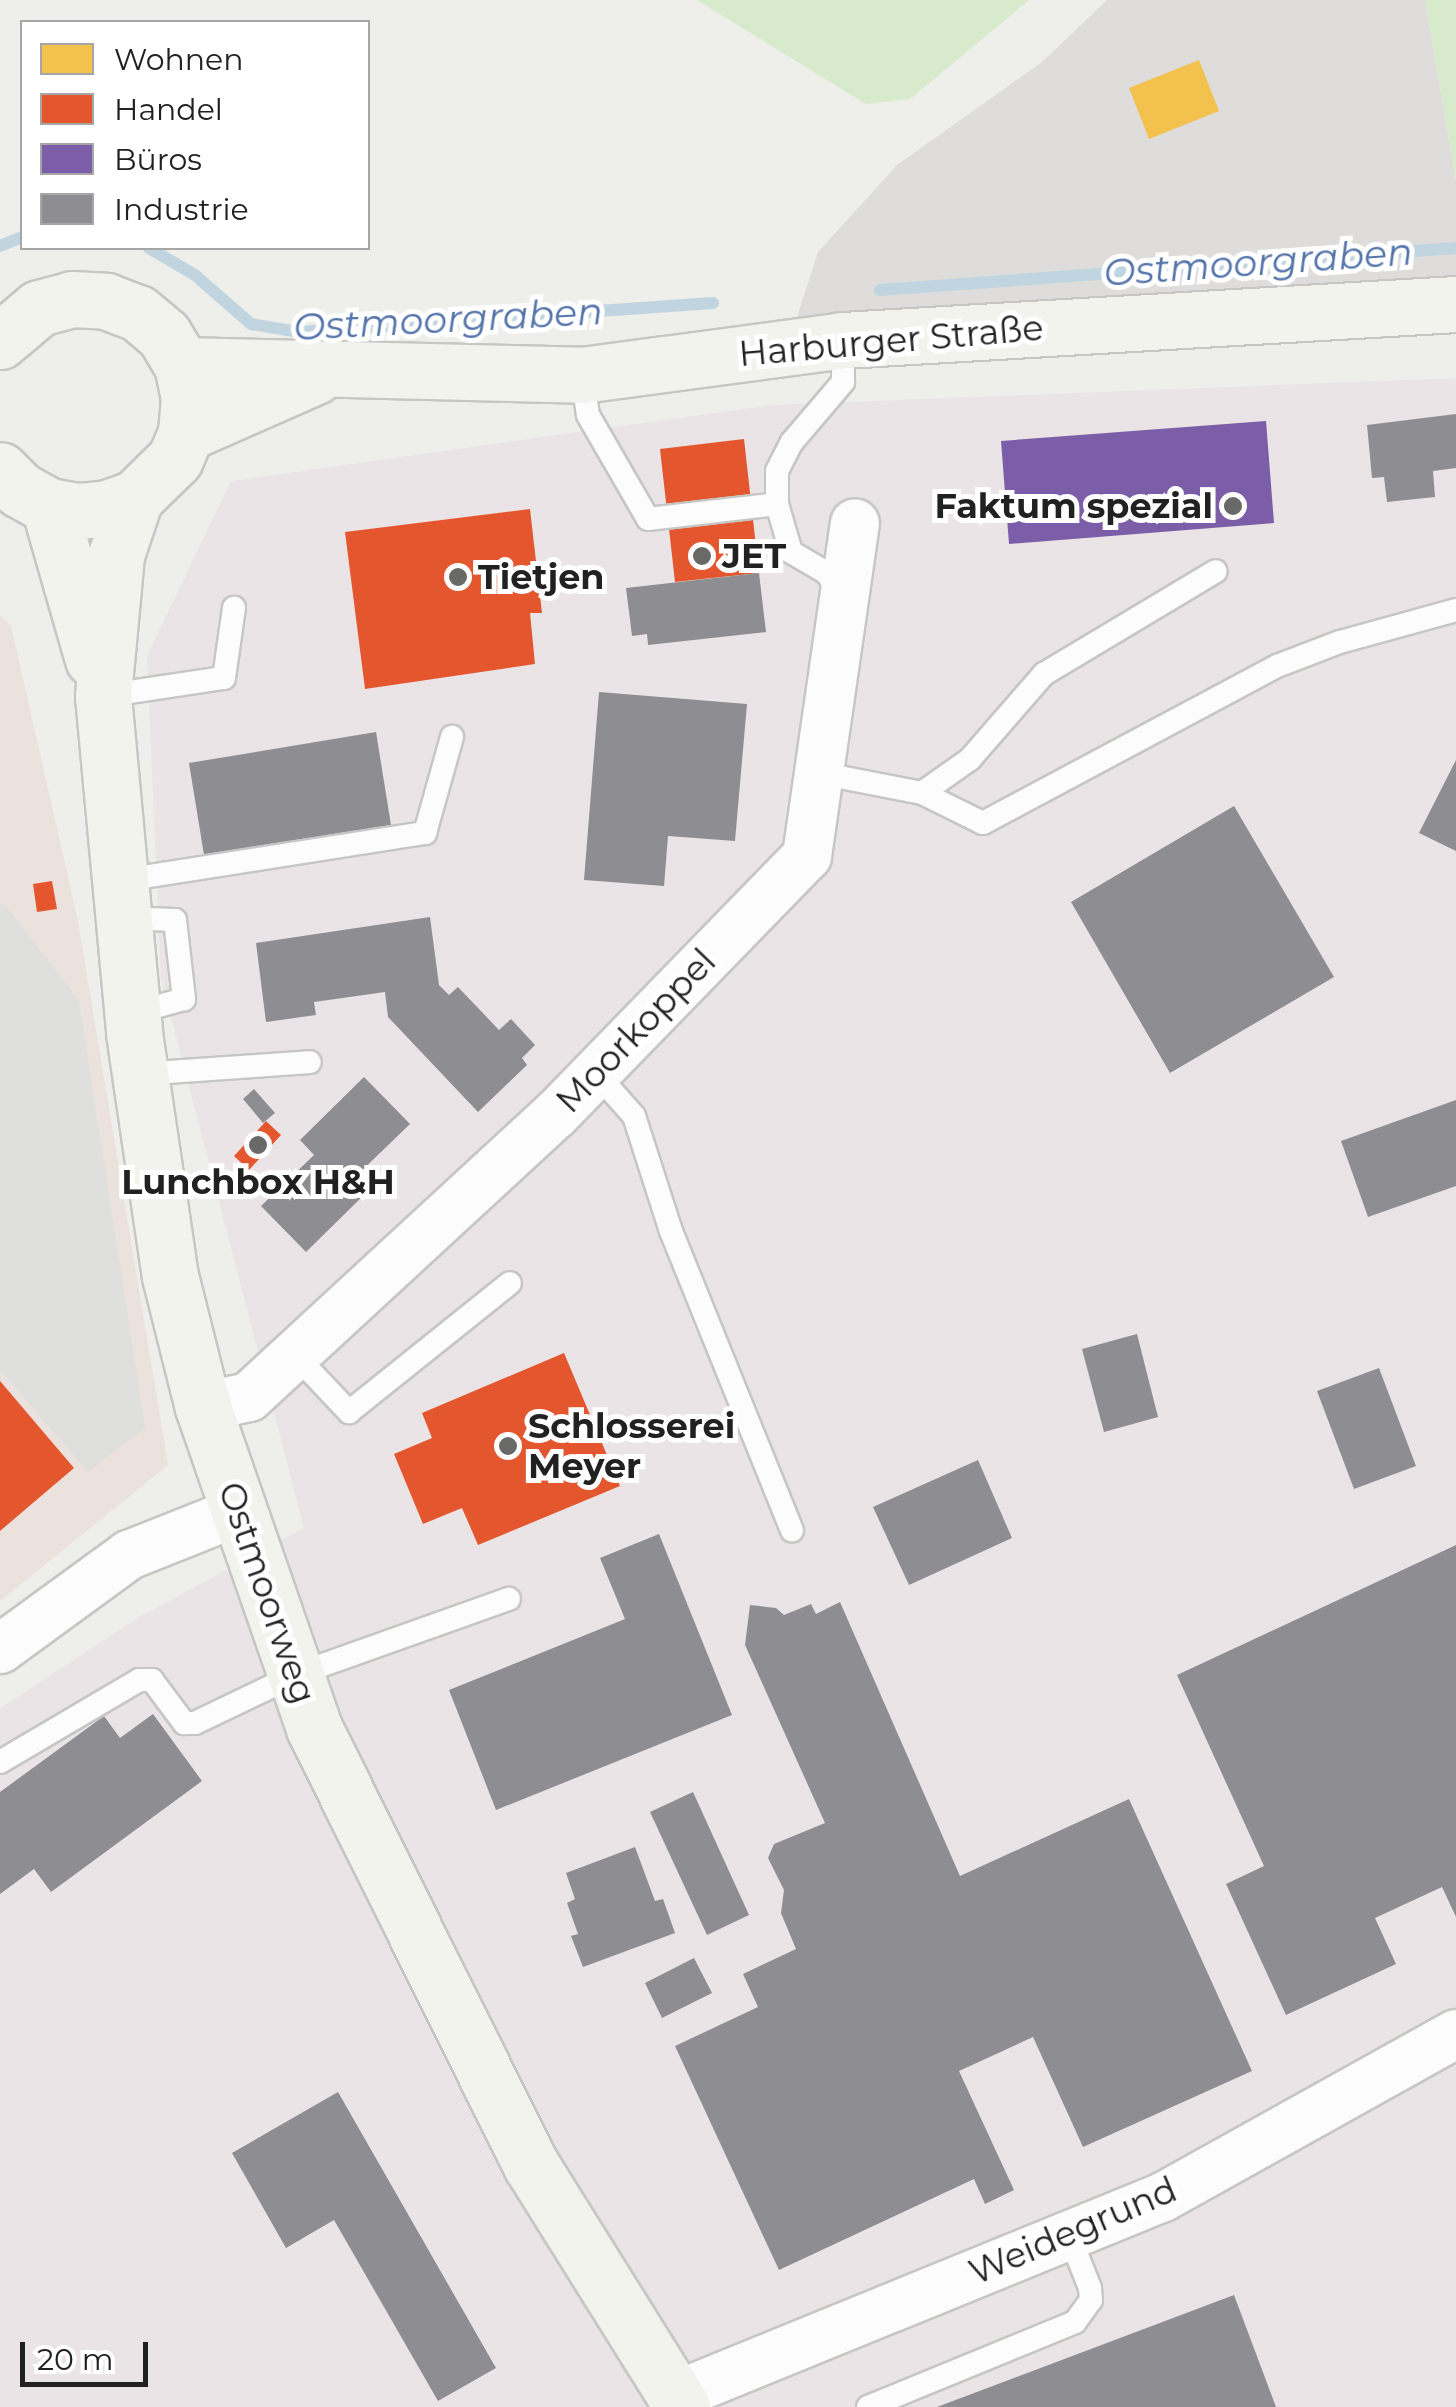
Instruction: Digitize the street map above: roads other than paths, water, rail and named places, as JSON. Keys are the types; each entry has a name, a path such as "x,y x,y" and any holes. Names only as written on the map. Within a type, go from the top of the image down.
{"street":[{"path":"0,341 39,308 72,299 106,300 138,313 164,335 182,364 189,398 186,433 175,459 135,498 108,508 78,511 49,506 20,490 0,470"},
{"name":"Harburger Straße","path":"182,364 582,375 843,340 1456,304"},
{"name":"Harburger Straße","path":"186,433 327,370"},
{"name":"Ostmoorweg","path":"135,498 116,555 103,696 140,1074 170,1276 204,1407 236,1512 314,1728 531,2164 679,2402"},
{"name":"Ostmoorweg","path":"49,506 103,696"},
{"name":"Moorkoppel","path":"204,1407 249,1398 596,1073 807,856 855,523"},
{"path":"0,1649 129,1555 236,1512"},
{"name":"Weidegrund","path":"679,2402 1163,2197 1456,2034"}],"lane":[{"path":"843,340 842,382 792,442 777,470 777,504 791,552 827,573 844,601"},
{"path":"582,375 588,415 648,518 777,504"},
{"path":"922,793 970,759 1044,674 1216,571"},
{"path":"103,696 224,678 234,608"},
{"path":"819,773 922,793 983,823 1277,666 1340,642 1456,610"},
{"path":"120,900 425,833 452,737"},
{"path":"140,1074 310,1062"},
{"path":"596,1073 634,1116 672,1232 792,1530"},
{"path":"296,1355 350,1412 510,1284"},
{"path":"0,1762 140,1680 152,1680 159,1686 180,1718 189,1724 295,1676 509,1598"},
{"path":"868,2407 1075,2322 1085,2312 1090,2288 1069,2235"}],"waterway":[{"name":"Ostmoorgraben","path":"0,246 20,238"},
{"name":"Ostmoorgraben","path":"880,290 1456,248"},
{"name":"Ostmoorgraben","path":"152,250 195,275 251,324 299,332 713,303"}],"place":[{"name":"Faktum spezial","path":"1233,506"},
{"name":"JET","path":"702,556"},
{"name":"Tietjen","path":"458,577"},
{"name":"Lunchbox H&H","path":"258,1145"},
{"name":"Schlosserei Meyer","path":"508,1446"}]}
